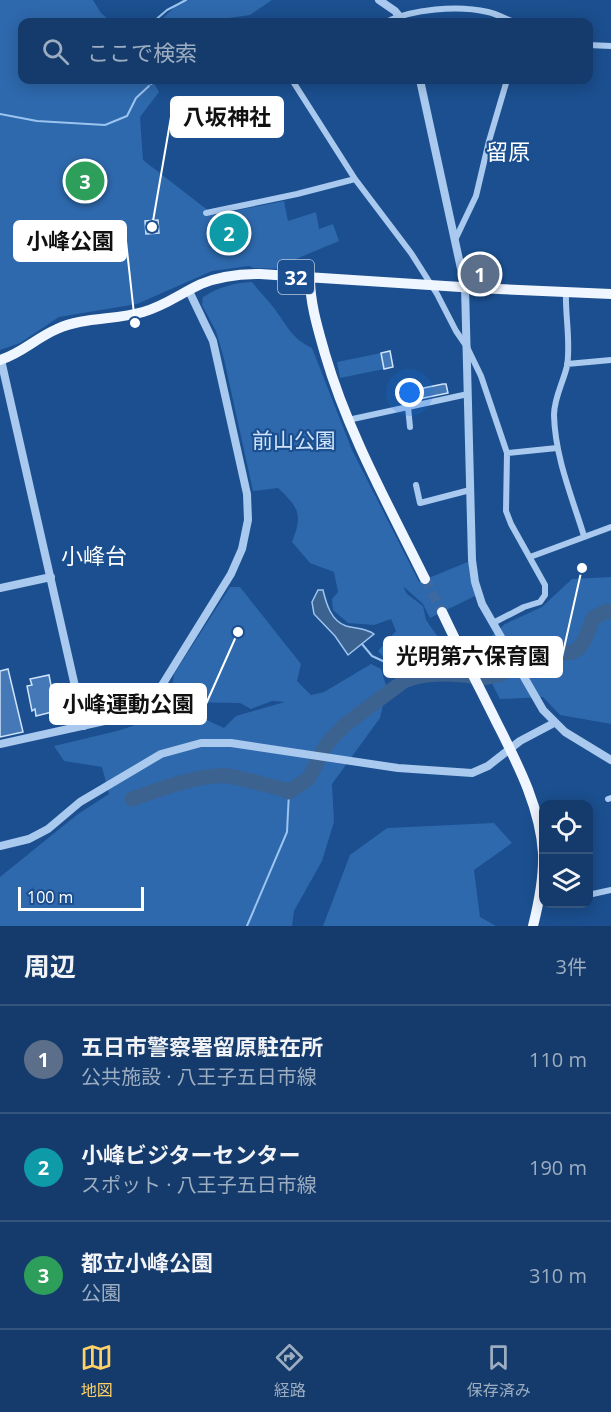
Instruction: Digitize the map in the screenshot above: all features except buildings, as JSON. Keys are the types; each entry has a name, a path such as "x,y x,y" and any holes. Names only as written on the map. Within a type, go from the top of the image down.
{"main road":[{"name":"32","path":"0,360 19,353 62,326 142,313 164,305 214,279 239,274 611,294"},
{"path":"310,278 312,305 332,379 348,420 425,579"},
{"path":"441,612 510,749 531,797 541,839 543,869 533,926"}],"street":[{"path":"379,0 401,18"},
{"path":"407,18 459,8 490,12 504,18"},
{"path":"593,45 611,46"},
{"path":"294,84 355,179 404,244 431,285 467,347 483,381 507,453 506,511 545,585 544,595 540,602 524,607 494,623"},
{"path":"421,84 465,287 470,490 475,582 482,604 543,710 568,735 611,760"},
{"path":"455,240 476,196 506,84"},
{"path":"206,213 355,179"},
{"path":"0,744 84,726 130,713 150,700 159,690 231,574 246,536 247,494 209,330 189,291"},
{"path":"566,292 567,364 554,404 557,448 584,536"},
{"path":"0,360 84,726"},
{"path":"567,364 611,360"},
{"path":"467,383 476,379 483,381"},
{"path":"348,420 468,394"},
{"path":"408,407 410,427"},
{"path":"507,453 557,448"},
{"path":"416,485 420,503 470,490"},
{"path":"530,557 611,527"},
{"path":"0,588 51,577"},
{"path":"0,846 40,834 57,823 80,802 161,754 188,745 231,743 398,768 472,773 488,766 520,741 554,723"},
{"path":"593,894 611,890"}],"green space":[{"path":"0,0 93,0 107,18 18,18 18,84 154,84 159,92 140,117 143,160 214,215 284,201 288,221 316,212 319,229 333,224 339,241 284,264 285,269 249,266 212,271 137,304 59,317 20,343 0,350"},
{"path":"182,0 272,0 250,15 229,18 163,18"},
{"name":"前山公園","path":"252,282 294,336 312,348 352,450 419,582 470,561 477,595 430,618 423,604 403,586 407,594 423,606 426,620 453,659 439,670 410,672 401,662 384,658 378,651 396,631 391,619 374,625 348,623 333,610 332,599 338,592 334,572 310,563 292,542 298,518 295,506 278,488 253,491 224,359 216,331 202,305 203,297 215,291"},
{"path":"381,353 384,369 340,378 337,362"},
{"path":"611,577 611,724 560,715 543,697 500,699 475,651 505,624 542,607 572,579"},
{"path":"230,587 240,587 301,664 297,681 311,695 324,692 371,664 381,669 387,689 380,718 332,784 334,822 322,861 294,911 292,926 0,926 0,877 78,814 109,794 102,767 64,761 54,746 190,712 224,728 236,716 285,702 272,701 251,709 240,703 178,702 172,688 174,674"},
{"path":"494,823 512,843 474,870 480,917 496,926 323,926 350,855 387,828"}],"shaded area":[{"path":"318,590 323,590 330,611 341,624 374,634 348,655 335,636 314,614 312,602"}],"waterway":[{"path":"158,18 186,0"},
{"path":"0,114 37,121 105,125 127,116 136,98 149,86"},
{"path":"132,799 180,783 217,776 242,779 289,792 309,778 324,748 346,724 404,681 433,674 456,674 482,678 496,675 508,670 529,651 537,647 563,653 571,652 577,650 585,639 593,618 607,611 611,612"},
{"path":"362,644 372,656 385,662 404,681"},
{"path":"247,926 287,832 289,792"}],"tunnel":[{"path":"425,579 442,612"}],"place":[{"name":"都立小峰公園","path":"85,181"},
{"name":"八坂神社","path":"152,227"},
{"name":"小峰ビジターセンター","path":"229,233"},
{"name":"五日市警察署留原駐在所","path":"480,274"},
{"name":"小峰公園","path":"135,323"},
{"name":"光明第六保育園","path":"582,568"},
{"name":"小峰運動公園","path":"238,632"}],"district":[{"name":"留原","path":"508,151"},
{"name":"小峰台","path":"94,555"}]}
